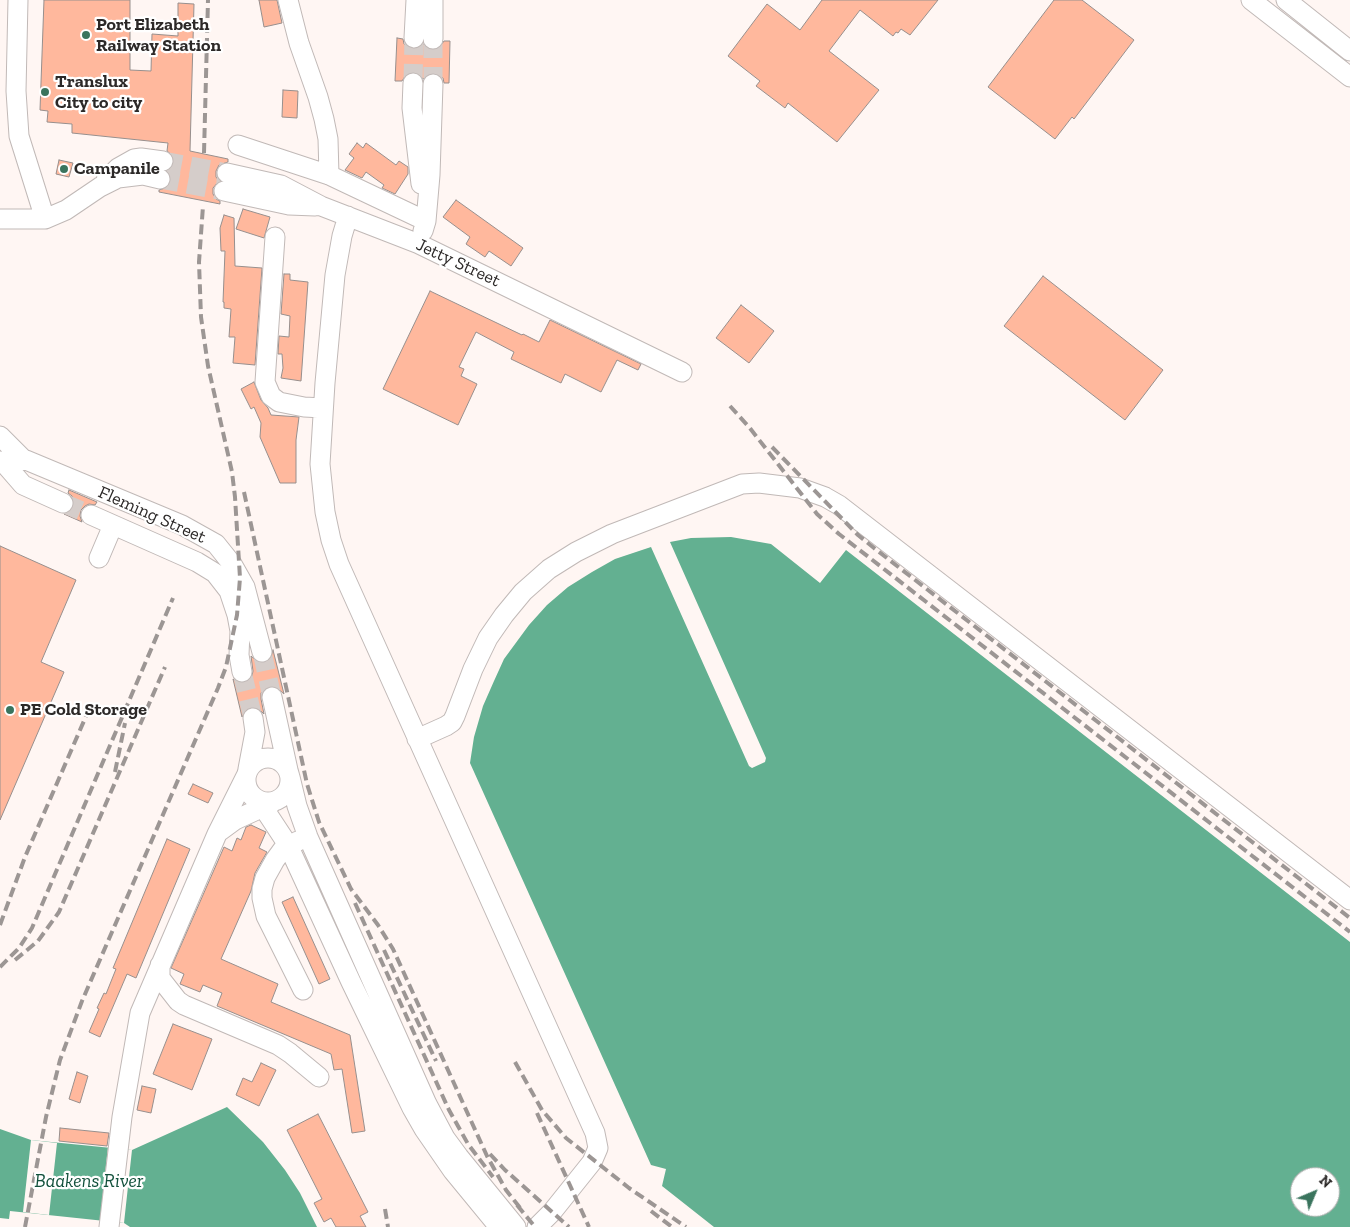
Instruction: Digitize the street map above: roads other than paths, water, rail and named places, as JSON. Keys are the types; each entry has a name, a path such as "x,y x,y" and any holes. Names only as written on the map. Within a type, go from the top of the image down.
{"street":[{"path":"288,0 299,44 324,119 328,139 329,175"},
{"path":"414,38 416,0"},
{"path":"433,0 433,39"},
{"path":"1251,0 1350,77"},
{"path":"1286,0 1350,51"},
{"path":"18,4 16,91 19,136 45,220"},
{"path":"413,84 412,108 426,215"},
{"path":"419,244 426,215 430,175 433,84"},
{"path":"238,145 329,175 426,215"},
{"path":"0,219 45,220 66,210 95,190 118,168 134,159 141,158 161,170"},
{"name":"Jetty Street","path":"226,182 266,190 289,205 321,206 419,244 682,372"},
{"path":"348,216 342,236 335,276 323,408 320,464 321,488 331,540 339,564 597,1141 596,1154 592,1162 552,1212 537,1227"},
{"path":"275,237 265,382 271,396 279,402 304,407 323,408"},
{"path":"0,436 24,460"},
{"path":"2,462 24,460"},
{"name":"Fleming Street","path":"24,460 182,525 216,544 232,564 245,587 262,652"},
{"path":"2,462 23,485 63,503"},
{"path":"417,739 452,722 488,638 523,592 549,569 576,552 612,534 742,484 759,483 800,488 825,497 838,505 1350,900"},
{"name":"Fleming Street","path":"91,515 197,562 219,578 228,591 238,623 239,656 242,672"},
{"path":"99,558 113,525"},
{"path":"272,697 297,806 308,837 427,1104 445,1138 516,1227"},
{"path":"253,718 255,732 247,772 247,790 264,801 288,845 412,1108 438,1151 499,1227"},
{"path":"109,1225 118,1145 138,1024 145,1002 217,834 247,772 253,763 260,759 275,759 282,762 289,774 288,790 284,796 264,801 217,834"},
{"path":"303,990 266,916 262,888 265,878 280,853 288,845 308,837"},
{"path":"160,965 160,978 178,1001 278,1046 290,1053 319,1077"}],"water":[{"path":"731,537 771,544 820,583 846,550 1350,942 1350,1227 714,1227 662,1186 666,1169 651,1165 470,763 474,737 483,706 504,659 529,625 547,605 568,587 615,559 651,547 749,766 752,768 765,762 766,758 670,542 691,538"},
{"name":"Baakens River","path":"227,1107 263,1142 285,1170 300,1193 317,1227 130,1227 124,1223 10,1211 9,1219 0,1218 0,1129 31,1140 132,1150"}],"tunnel":[{"path":"413,83 414,38"},
{"path":"433,39 433,84"},
{"path":"163,161 227,173"},
{"path":"160,179 224,191"},
{"path":"63,503 91,515"},
{"path":"262,652 272,697"},
{"path":"242,672 253,718"}],"railway":[{"path":"204,153 208,0"},
{"path":"25,1227 46,1117 60,1060 82,1001 218,688 226,667 237,615 240,578 232,472 208,366 201,317 199,262 203,206"},
{"path":"730,406 749,427 817,514 839,534 1350,932"},
{"path":"772,447 858,535 1350,918"},
{"path":"244,492 307,784 319,822 351,889 393,949 487,1156 506,1190 521,1209"},
{"path":"0,967 19,948 32,928 173,598"},
{"path":"15,960 38,941 59,912 165,667"},
{"path":"0,925 25,857 90,707"},
{"path":"115,772 125,723"},
{"path":"355,903 449,1110 468,1144 493,1177"},
{"path":"384,950 436,1061"},
{"path":"515,1062 542,1110 566,1138 629,1188 686,1227"},
{"path":"537,1113 589,1227"},
{"path":"490,1154 505,1170 569,1227"},
{"path":"517,1205 535,1227"},
{"path":"385,1209 388,1227"},
{"path":"651,1211 672,1227"}],"place":[{"name":"Port Elizabeth Railway Station","path":"86,35"},
{"name":"Translux City to city","path":"45,92"},
{"name":"Campanile","path":"64,169"},
{"name":"PE Cold Storage","path":"10,710"}]}
